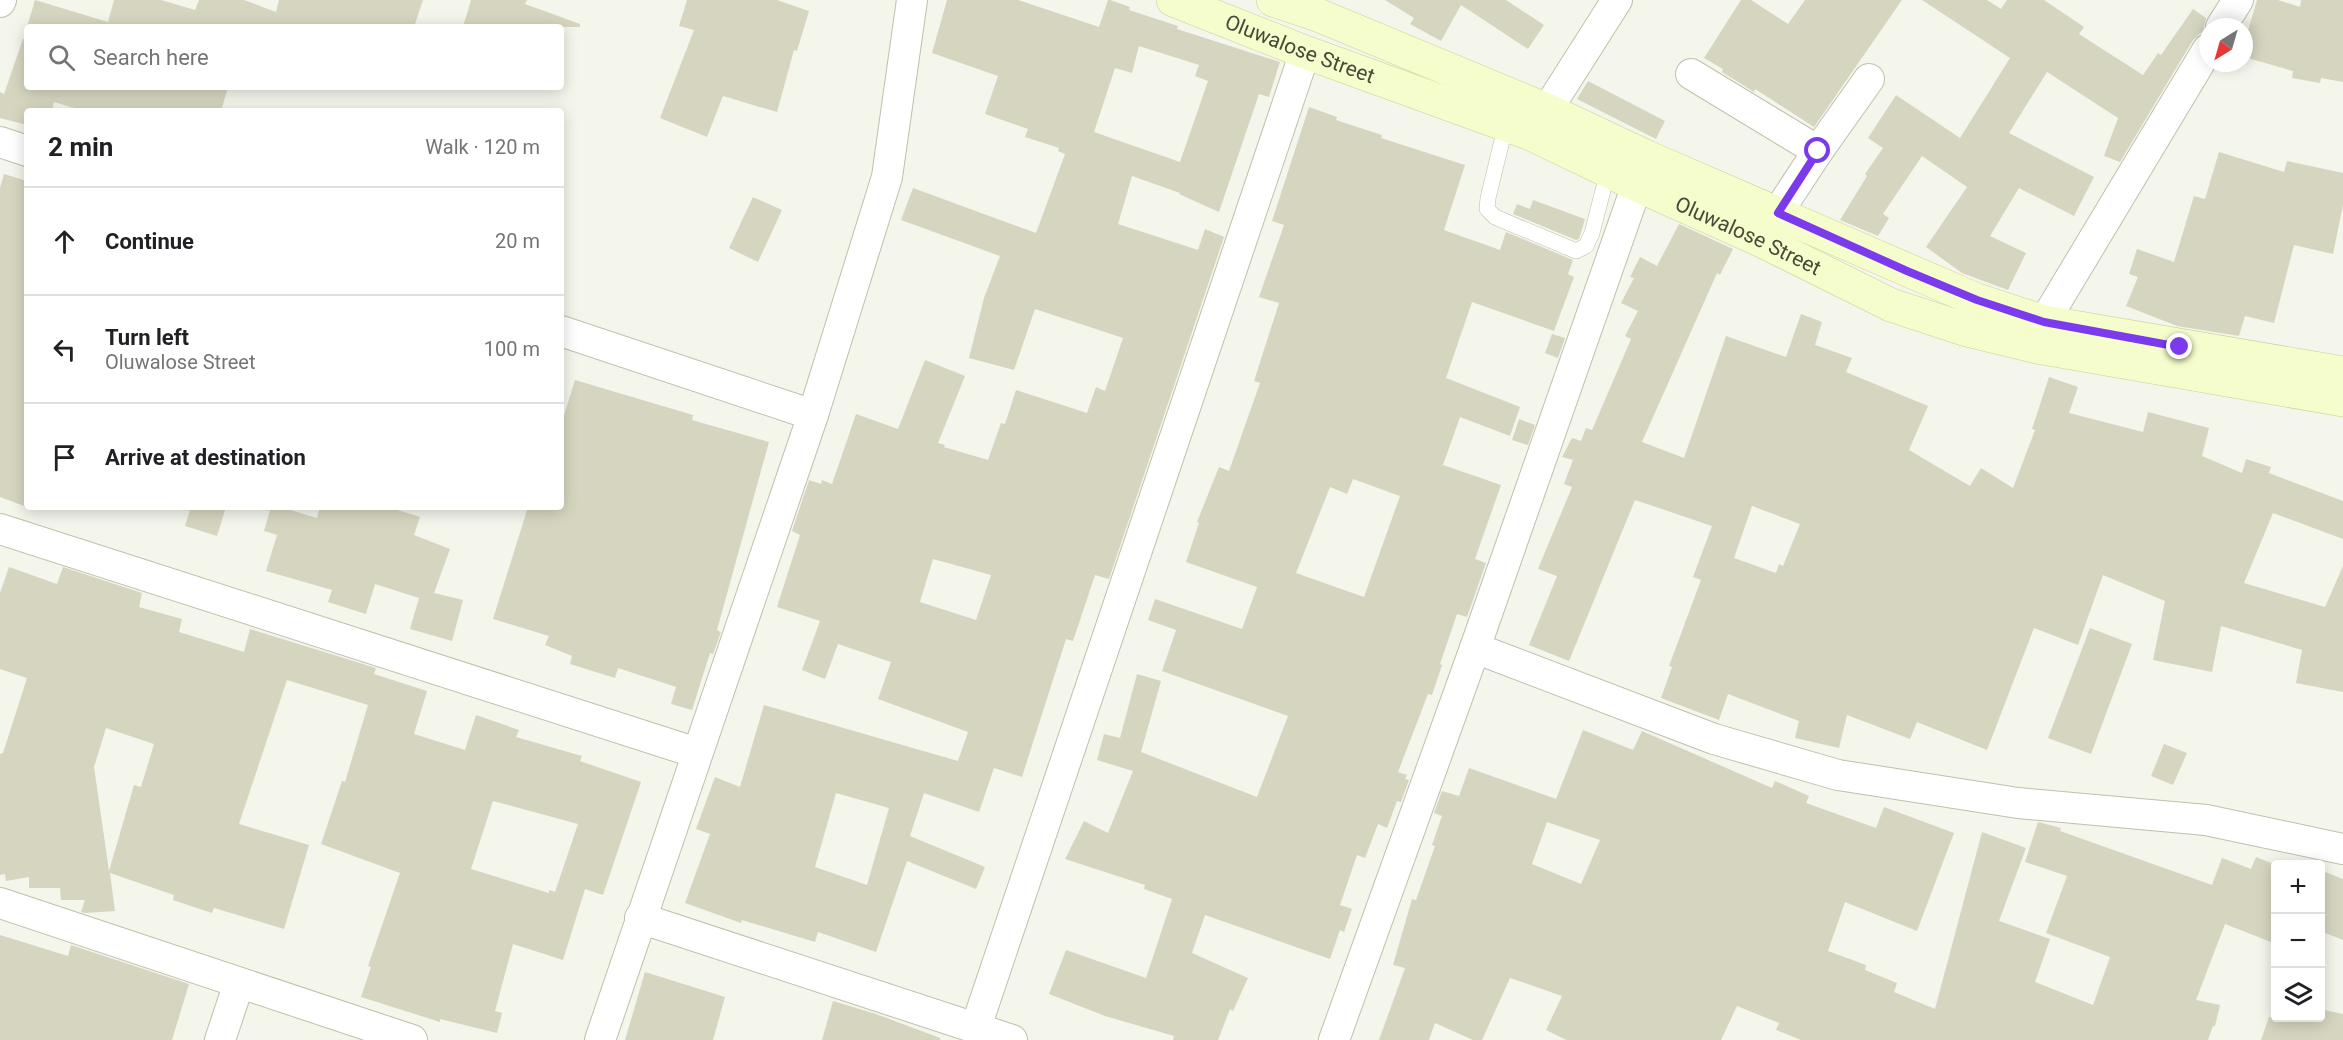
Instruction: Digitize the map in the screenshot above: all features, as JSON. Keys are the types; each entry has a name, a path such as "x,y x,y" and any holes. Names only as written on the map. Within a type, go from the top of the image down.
{"street":[{"path":"600,1040 813,415 887,177 912,0"},
{"name":"Oluwalose Street","path":"1173,0 1305,52 1528,123 1647,157 1947,288 2044,322 2343,373"},
{"name":"Oluwalose Street","path":"1273,0 1318,15 1528,123 1622,178 1760,240 1891,305 1967,330 2037,347 2343,400"},
{"path":"1528,123 1617,0"},
{"path":"2227,18 2238,0"},
{"path":"976,1027 1305,52"},
{"path":"2044,322 2199,64"},
{"path":"1691,74 1818,151"},
{"path":"1778,213 1869,79"},
{"path":"0,142 24,150"},
{"path":"1334,1040 1475,648 1622,178"},
{"path":"564,332 813,415"},
{"path":"0,529 697,753"},
{"path":"1475,648 1714,739 1838,775 2018,803 2206,820 2343,849"},
{"path":"0,903 412,1040"},
{"path":"640,918 1012,1040"},
{"path":"220,1040 239,983"}],"lane":[{"path":"1528,123 1488,198 1488,209 1495,217 1576,251 1586,246 1622,178"}],"building":[{"path":"35,0 108,22 114,0 161,0 195,10 199,0 244,0 276,12 279,0 423,0 415,24 28,24"},
{"path":"471,0 527,0 525,4 580,24 580,27 564,27 564,24 464,24"},
{"path":"687,0 777,0 809,11 797,51 794,50 777,112 723,96 707,137 660,118 694,30 679,26"},
{"path":"947,0 1018,0 1099,27 1108,0 1110,0 1130,7 1129,10 1178,26 1177,29 1280,62 1269,97 1259,94 1219,212 1180,193 1132,176 1118,224 1198,250 1205,229 1224,237 1109,579 1095,575 1073,641 1066,639 1022,777 994,768 979,812 924,793 910,836 985,867 976,889 907,861 876,952 818,932 815,942 742,920 741,923 685,903 710,834 696,829 715,777 740,787 764,705 958,761 968,732 878,699 891,662 838,644 825,679 802,670 820,621 777,607 800,535 792,531 809,480 821,484 822,480 832,484 856,414 898,429 925,360 965,376 938,443 945,445 944,447 988,460 1001,423 1005,424 1016,390 1087,413 1096,387 1105,391 1123,338 1035,309 1014,370 969,358 984,298 1000,256 901,220 913,188 1036,233 1065,154 1058,151 1059,148 1025,137 1028,129 985,114 998,76 932,53","holes":["1139,46 1199,65 1195,76 1208,81 1180,162 1094,132 1115,68 1132,73","933,559 991,575 976,620 920,602","836,793 889,808 867,885 815,867"]},
{"path":"1385,0 1506,0 1544,25 1528,49 1461,5 1441,41 1410,24 1414,18"},
{"path":"1741,0 1751,0 1788,24 1805,0 1902,0 1814,127 1755,89 1754,92 1722,72 1723,69 1704,58"},
{"path":"1922,0 1987,0 2001,9 2007,0 2044,0 2084,27 2079,34 2143,75 2158,53 2161,55 2193,9 2206,18 2199,18 2199,34 2193,40 2120,162 2104,156 2118,118 2047,72 2009,133 2094,177 2074,216 2019,188 1990,236 2026,253 2008,290 1962,273 1926,247 1967,187 1922,156 1883,214 1889,218 1878,236 1840,220 1867,176 1865,174 1883,148 1868,138 1896,95 1960,138 2010,58"},
{"path":"2257,0 2278,0 2300,7 2301,0 2343,0 2343,82 2321,78 2320,83 2292,78 2293,71 2253,60 2252,18"},
{"path":"23,39 24,90 227,90 222,108 74,108 54,102 53,108 24,108 24,124 0,118 0,92 4,94"},
{"path":"1588,81 1665,121 1656,139 1577,99"},
{"path":"1309,107 1337,117 1336,120 1382,135 1381,138 1465,165 1444,230 1500,250 1506,232 1573,260 1568,274 1574,277 1554,331 1472,302 1446,378 1520,407 1510,436 1460,417 1443,465 1501,485 1475,559 1486,563 1467,617 1457,614 1432,695 1428,694 1398,772 1407,775 1405,779 1409,780 1401,802 1397,801 1387,828 1378,824 1365,858 1357,855 1340,905 1352,909 1344,932 1340,930 1330,959 1205,915 1192,953 1248,978 1233,1011 1230,1009 1218,1040 1173,1040 1174,1036 1105,1016 1049,994 1066,950 1146,978 1172,899 1144,889 1145,885 1065,859 1084,821 1108,833 1133,771 1097,760 1104,734 1120,738 1137,674 1161,681 1141,752 1257,797 1288,716 1162,671 1176,630 1148,620 1155,599 1242,629 1257,587 1186,562 1199,523 1197,522 1219,467 1229,471 1260,383 1254,381 1279,303 1259,297 1284,225 1272,221","holes":["1353,479 1400,496 1364,597 1296,573 1330,487 1347,494"]},
{"path":"2219,152 2284,172 2287,161 2343,173 2343,205 2333,254 2294,245 2274,323 2245,316 2239,336 2177,326 2126,306 2138,277 2129,274 2137,249 2174,262 2194,196 2205,199"},
{"path":"4,174 24,180 24,506 0,497 0,188"},
{"path":"753,197 782,210 758,262 729,248"},
{"path":"1533,200 1585,219 1579,239 1576,240 1513,214 1517,204 1530,209"},
{"path":"1679,224 1733,249 1720,275 1717,273 1642,442 1684,458 1726,336 1786,357 1801,314 1822,322 1815,345 1852,358 1846,372 1928,406 1909,450 1970,486 1981,468 2013,488 2035,430 2032,429 2049,377 2078,387 2069,413 2143,432 2148,412 2209,428 2202,456 2242,473 2246,459 2271,467 2269,473 2343,501 2343,539 2273,513 2244,583 2325,607 2343,566 2343,692 2296,683 2302,650 2221,626 2212,672 2153,660 2165,601 2103,575 2078,645 2034,628 1987,750 1917,722 1910,739 1847,715 1839,748 1795,738 1799,721 1728,694 1719,720 1661,698 1672,667 1669,666 1701,580 1693,577 1712,526 1635,500 1569,661 1529,645 1557,576 1538,569 1572,487 1564,484 1573,460 1562,457 1572,438 1581,441 1586,428 1592,430 1631,339 1625,336 1638,311 1621,303 1634,278 1630,277 1640,257 1657,266","holes":["1752,506 1800,524 1783,566 1779,564 1776,573 1734,558"]},
{"path":"1552,334 1565,338 1558,358 1545,353"},
{"path":"575,380 693,415 692,420 769,442 717,630 721,632 713,654 710,653 692,710 671,704 676,687 618,668 615,678 570,664 572,656 545,645 549,636 493,619 527,510 564,510 564,415"},
{"path":"1519,419 1535,425 1528,445 1512,440"},
{"path":"190,510 225,510 217,536 185,526"},
{"path":"270,510 290,510 317,518 319,510 398,510 420,517 414,535 450,549 434,593 463,600 452,641 410,629 419,598 375,584 366,614 328,602 332,590 266,571 277,535 264,531"},
{"path":"9,567 57,584 63,567 142,593 139,607 182,619 179,632 244,652 250,629 376,668 374,674 427,691 414,734 465,750 476,715 519,730 516,737 582,756 580,761 641,782 603,895 585,889 563,960 513,944 495,1011 502,1013 497,1033 440,1019 440,1022 361,997 371,967 368,966 400,873 321,844 342,781 345,782 368,705 287,680 239,824 309,845 284,929 214,908 212,913 173,900 174,895 110,873 115,911 81,912 85,900 61,900 60,888 29,888 29,877 6,881 5,874 0,875 0,754 3,753 27,678 0,669 0,593","holes":["106,728 154,744 141,787 134,785 109,871 94,767","493,801 578,824 555,892 549,890 549,893 471,869"]},
{"path":"2090,628 2132,644 2091,754 2048,738"},
{"path":"1583,730 1633,750 1642,731 1772,788 1775,781 1809,796 1806,803 1876,828 1884,807 1954,833 1917,931 1845,902 1828,951 1866,965 1865,970 1897,983 1894,992 1935,1009 1982,832 2026,848 1999,921 2050,939 2035,982 2093,1005 2110,957 2046,933 2067,876 2025,862 2038,822 2061,828 2060,831 2212,885 2222,858 2251,869 2256,857 2271,863 2271,942 2225,924 2196,1000 2220,1005 2215,1026 2208,1040 1801,1040 1776,1030 1779,1023 1737,1006 1721,1040 1566,1040 1546,1030 1562,996 1510,978 1482,1040 1473,1040 1435,1023 1429,1040 1379,1040 1405,968 1393,965 1412,899 1416,900 1435,846 1432,845 1442,816 1434,813 1442,791 1459,796 1469,768 1556,799","holes":["1547,822 1600,840 1581,884 1532,864"]},
{"path":"2164,744 2187,753 2173,785 2151,776"},
{"path":"2325,872 2343,879 2343,940 2325,933"},
{"path":"0,935 68,956 71,945 189,984 172,1040 0,1040"},
{"path":"645,972 725,997 713,1040 625,1040"},
{"path":"833,1001 876,1014 940,1038 940,1040 822,1040"},
{"path":"2325,1010 2343,1014 2343,1040 2261,1040 2269,1017 2271,1017 2271,1022 2325,1022"}],"route":[{"path":"1818,151 1778,213 1977,300 2044,322 2180,347"}]}
